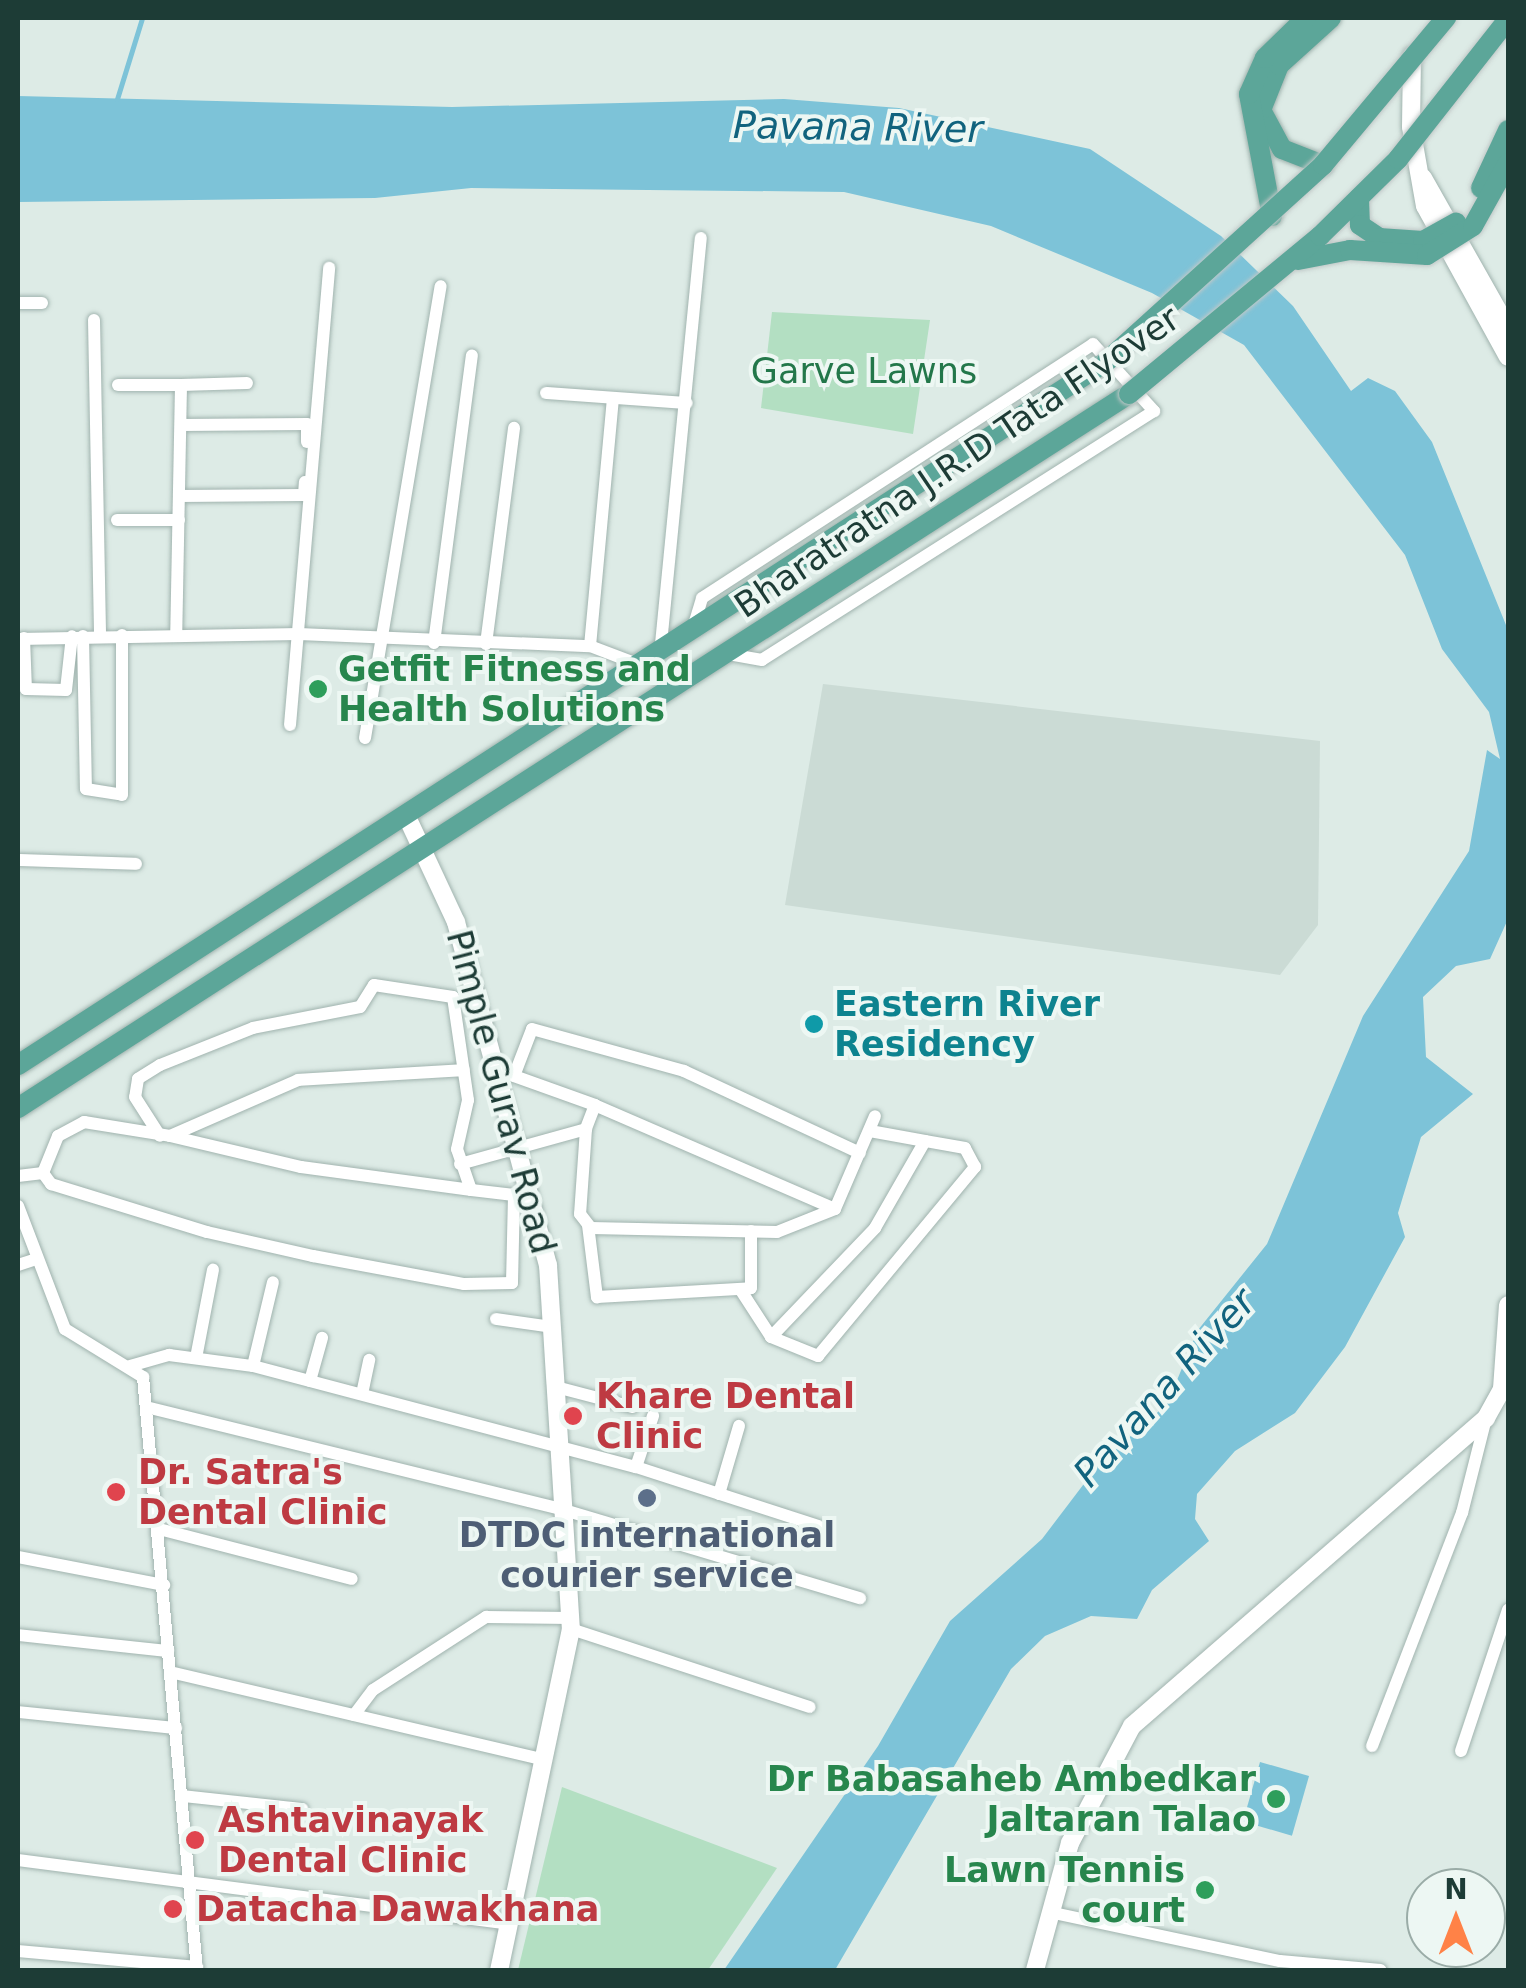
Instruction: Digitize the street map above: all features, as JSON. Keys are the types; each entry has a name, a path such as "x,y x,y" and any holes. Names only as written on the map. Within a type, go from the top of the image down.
{"main road":[{"path":"1272,216 1249,94 1266,58 1306,18"},
{"path":"1323,166 1282,150 1261,110 1279,66 1331,18"},
{"name":"Bharatratna J.R.D Tata Flyover","path":"18,1065 651,661 1107,361 1323,166 1446,18"},
{"name":"Bharatratna J.R.D Tata Flyover","path":"18,1108 1128,394 1294,261 1359,198 1508,19"},
{"path":"1359,198 1360,225 1379,238 1423,241 1448,230 1476,198 1508,130"},
{"path":"1294,261 1350,250 1428,254 1473,226 1508,163"}],"street":[{"path":"1434,18 1412,54 1409,93 1425,206 1508,357"},
{"path":"1423,178 1508,328"},
{"path":"78,636 74,687 26,689 21,639 78,636 100,635 299,634 381,642 590,646 651,661 687,403 701,238"},
{"path":"290,726 329,268"},
{"path":"365,738 440,286"},
{"path":"18,304 42,304"},
{"path":"94,320 100,635"},
{"path":"691,635 702,598 1093,344 1154,412 762,660 729,654"},
{"path":"434,643 472,356"},
{"path":"118,385 247,384"},
{"path":"176,635 181,385"},
{"path":"546,393 687,403"},
{"path":"590,646 613,398"},
{"path":"180,496 304,495 307,424 181,425"},
{"path":"486,644 514,428"},
{"path":"117,520 179,520"},
{"path":"78,636 86,789 122,795 122,635"},
{"name":"Pimple Gurav Road","path":"407,816 425,847 472,974 540,1229 552,1327 571,1623 499,1970"},
{"path":"18,860 136,864"},
{"path":"165,1136 136,1097 138,1079 252,1028 360,1007 374,985 454,997 464,1070 460,1164 471,1190"},
{"path":"834,1209 595,1105 514,1076 532,1029 684,1072 860,1152"},
{"path":"165,1136 298,1080 464,1070"},
{"path":"595,1105 586,1128 579,1183 597,1297 740,1289 754,1284 752,1231"},
{"path":"588,1225 752,1231 804,1227 834,1209 875,1116"},
{"path":"101,1119 301,1168 514,1196 508,1287 207,1232 51,1184 43,1173 69,1126 101,1119"},
{"path":"460,1164 516,1144 586,1128"},
{"path":"740,1289 771,1337 818,1356 975,1167 965,1148 870,1131"},
{"path":"771,1337 875,1228 925,1140"},
{"path":"18,1176 43,1173"},
{"path":"18,1206 65,1329 85,1350 130,1366 143,1377 197,1969 18,1951"},
{"path":"18,1265 36,1259"},
{"path":"196,1358 214,1270"},
{"path":"253,1366 273,1282"},
{"path":"1034,1970 1082,1812 1158,1696 1486,1418 1506,1388 1508,1305"},
{"path":"496,1320 552,1327"},
{"path":"310,1380 322,1338"},
{"path":"130,1366 196,1358 253,1366 636,1467 818,1526"},
{"path":"362,1394 369,1360"},
{"path":"556,1386 632,1408"},
{"path":"146,1407 564,1510 860,1598"},
{"path":"636,1467 653,1416"},
{"path":"1372,1746 1462,1514 1486,1418"},
{"path":"719,1494 740,1426"},
{"path":"159,1530 352,1579"},
{"path":"18,1557 164,1585"},
{"path":"1461,1751 1508,1610"},
{"path":"354,1715 373,1690 486,1617 571,1623 810,1707"},
{"path":"18,1635 168,1652"},
{"path":"170,1672 545,1760"},
{"path":"18,1712 176,1728"},
{"path":"182,1796 302,1809"},
{"path":"18,1860 190,1878 510,1924"},
{"path":"1049,1912 1280,1961 1382,1970"}],"shaded area":[{"path":"823,684 1320,741 1318,925 1280,975 785,905"}],"green space":[{"name":"Garve Lawns","path":"772,312 930,320 913,434 761,408"},
{"path":"562,1787 777,1868 708,1970 518,1970"}],"water":[{"name":"Pavana River","path":"18,96 452,107 784,99 899,108 1090,149 1221,236 1293,306 1351,391 1368,378 1395,391 1432,442 1508,630 1508,919 1490,959 1456,966 1423,997 1426,1057 1473,1094 1421,1137 1398,1213 1405,1237 1345,1347 1295,1413 1235,1451 1197,1494 1195,1519 1209,1541 1152,1590 1137,1619 1091,1616 1045,1636 1011,1669 835,1970 724,1970 878,1746 950,1621 1042,1539 1099,1464 1167,1404 1198,1330 1267,1244 1363,1016 1469,851 1487,750 1500,759 1489,712 1442,649 1405,555 1244,345 1152,293 991,226 844,192 471,188 375,198 18,202"},
{"name":"Dr Babasaheb Ambedkar Jaltaran Talao","path":"1260,1762 1309,1776 1292,1836 1243,1822"}],"waterway":[{"path":"117,99 142,18"}],"place":[{"name":"Getfit Fitness and Health Solutions","path":"318,689"},
{"name":"Eastern River Residency","path":"814,1024"},
{"name":"Khare Dental Clinic","path":"573,1416"},
{"name":"Dr. Satra's Dental Clinic","path":"116,1492"},
{"name":"DTDC international courier service","path":"647,1498"},
{"name":"Dr Babasaheb Ambedkar Jaltaran Talao","path":"1276,1799"},
{"name":"Ashtavinayak Dental Clinic","path":"195,1840"},
{"name":"Lawn Tennis court","path":"1205,1890"},
{"name":"Datacha Dawakhana","path":"173,1909"}]}
